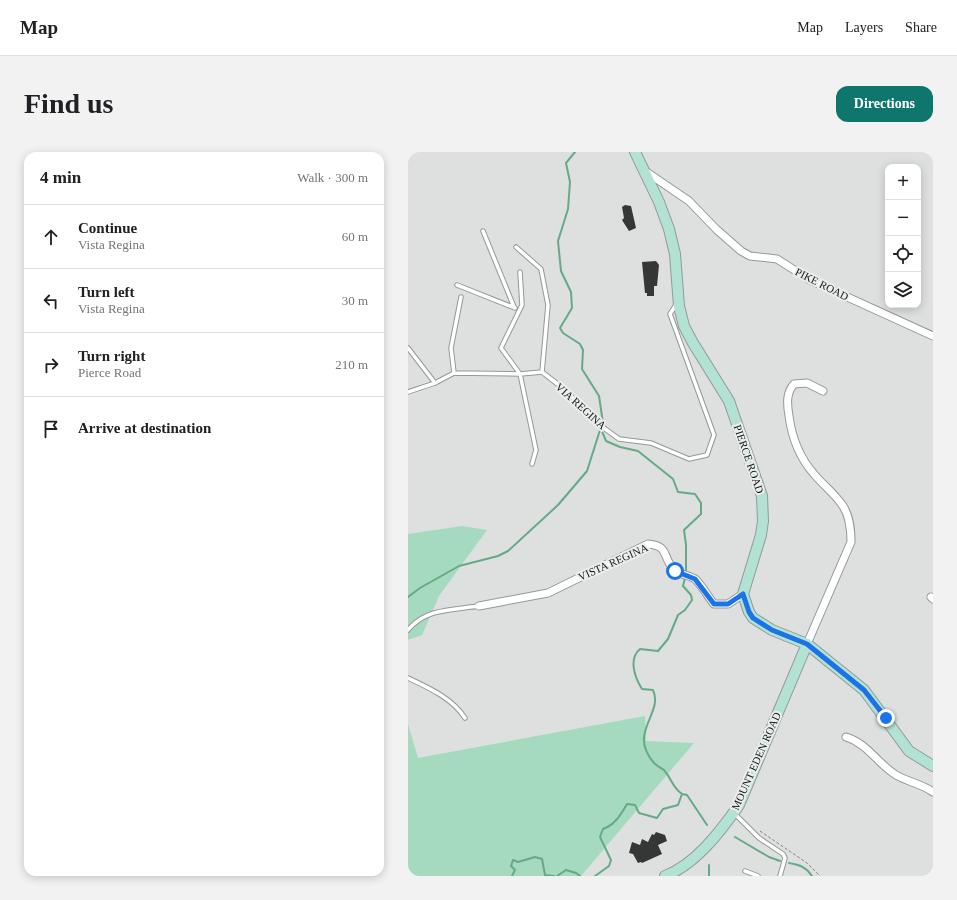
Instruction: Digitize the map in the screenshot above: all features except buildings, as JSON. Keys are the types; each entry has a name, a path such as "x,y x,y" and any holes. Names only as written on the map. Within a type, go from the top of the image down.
{"street":[{"name":"PIERCE ROAD","path":"635,152 659,202 669,228 675,254 678,301 684,326 693,344 729,401 762,496 763,521 761,535 743,594"},
{"name":"PIKE ROAD","path":"642,169 688,201 741,251 750,256 777,259 810,280 933,336"},
{"path":"807,644 851,542 849,518 843,506 814,475 798,452 787,409 788,396 794,384 807,383 823,391"},
{"name":"VISTA REGINA","path":"479,606 548,593 648,544 658,545 665,551 670,564 675,571 695,579 714,604 728,604 743,594"},
{"path":"743,594 749,612 753,618 772,630 807,644 864,690 909,751 933,766"},
{"name":"MOUNT EDEN ROAD","path":"666,876 681,873 738,806 807,644"},
{"path":"846,737 863,746 896,775 924,786 933,792"}],"lane":[{"path":"483,231 514,307"},
{"path":"408,392 435,383 454,373 520,374 542,372 548,305 541,269 516,247"},
{"path":"520,272 522,305 501,348 520,374 536,450 532,464"},
{"path":"457,285 520,310"},
{"path":"454,373 451,348 462,297"},
{"name":"VIA REGINA","path":"542,372 564,389 597,423 620,439 651,443 689,459 707,455 714,434 670,314 678,301"},
{"path":"408,348 435,383"},
{"path":"408,630 424,616 438,611 479,606"},
{"path":"408,678 430,688 458,708 465,718"},
{"path":"733,813 759,838 783,854 785,858 780,876"},
{"path":"745,871 758,876"}],"path":[{"path":"756,829 807,863 820,876"}],"green space":[{"path":"462,526 487,530 439,596 422,635 408,640 408,534"},
{"path":"645,716 646,741 694,743 581,876 408,876 408,724 418,758"}],"waterway":[{"path":"575,152 566,163 570,182 568,209 558,241 561,271 571,292 572,308 560,328 563,333 580,344 583,350 582,369 599,396 603,423"},
{"path":"601,429 606,441 620,447 638,451 673,479 678,492 695,494 701,503 701,514 684,530 686,545 686,573"},
{"path":"408,597 420,588 459,566 498,556 508,551 558,505 587,471 600,430"},
{"path":"595,876 609,866 611,860 600,837 603,829 614,822 627,804 635,805 639,813 657,818 663,809 678,805 682,794 676,789 664,770 654,763 647,752 644,742 645,733 654,707 655,699 653,690 642,689 637,680 634,669 634,658 640,649 658,651 668,639 678,615 685,610 692,600 691,595 683,586 685,578"},
{"path":"682,794 687,795 707,825"},
{"path":"735,837 769,857 780,861"},
{"path":"512,876 515,870 511,866 513,860 518,862 535,857 542,859 545,875 554,876"},
{"path":"789,863 802,867 812,876"},
{"path":"709,865 709,876"},
{"path":"557,876 566,870 580,876"}],"route":[{"path":"675,571 695,579 714,604 728,604 743,594 749,612 753,618 772,630 807,644 864,690 886,718"}]}
